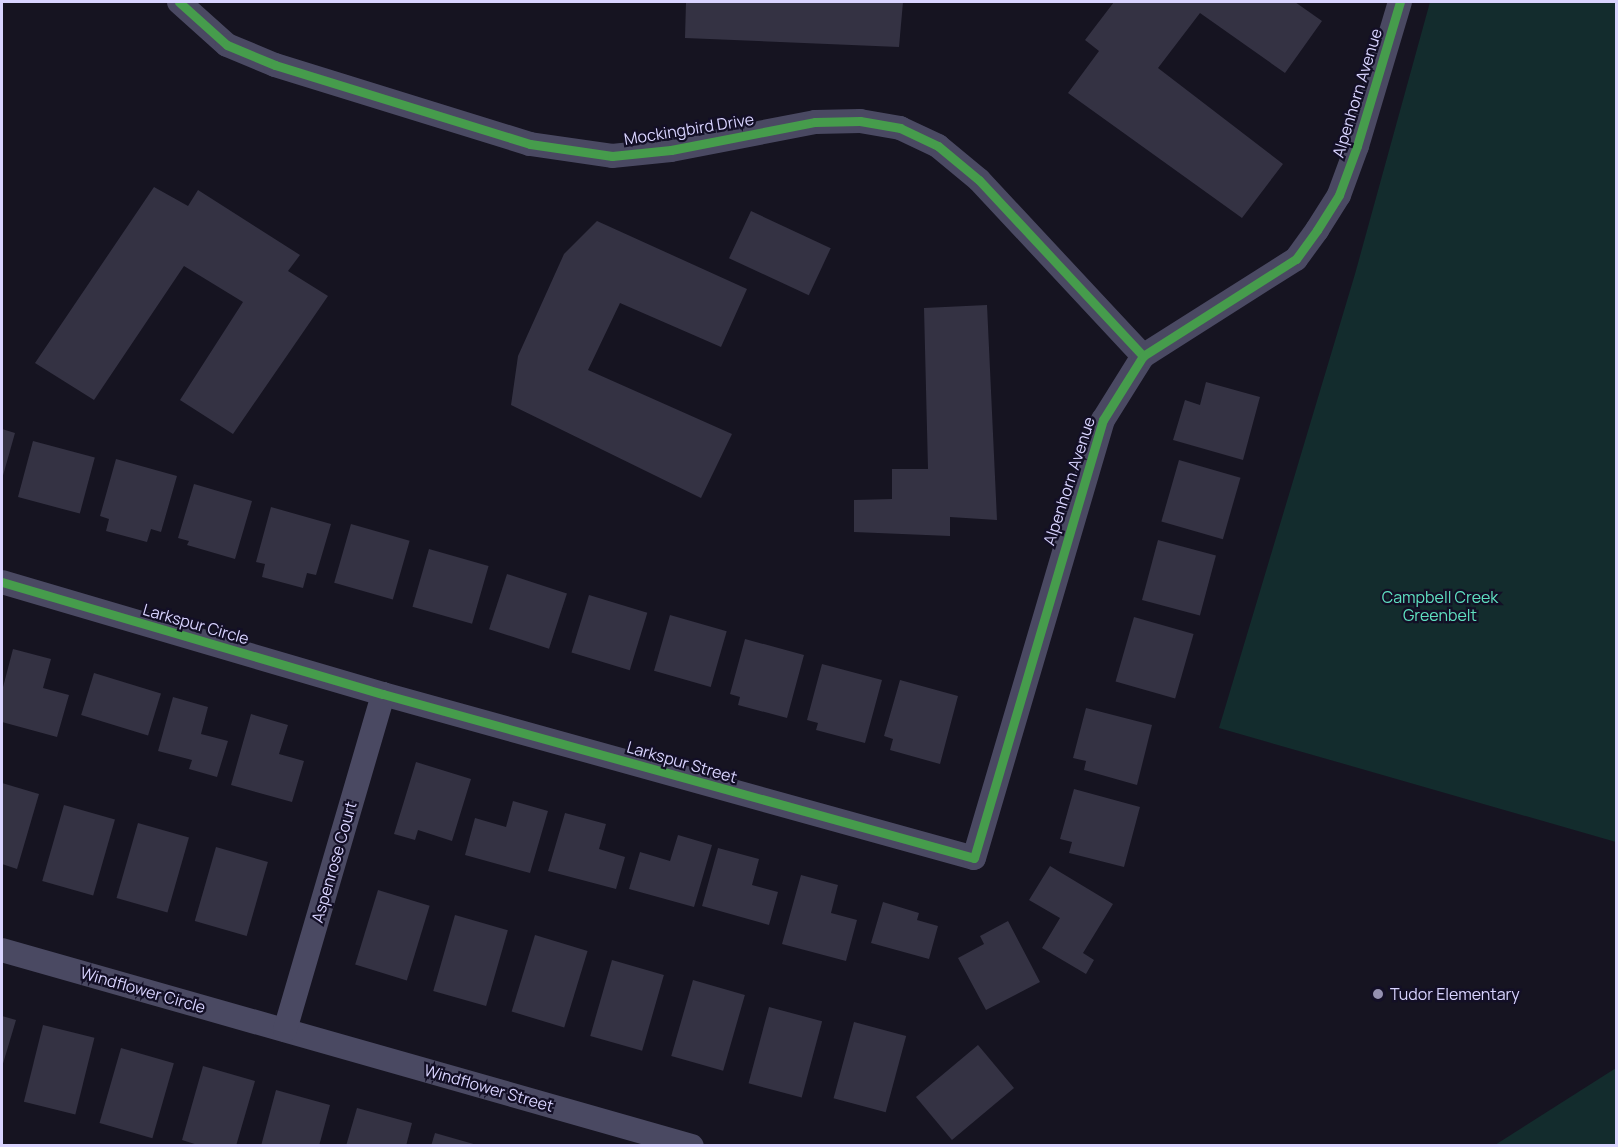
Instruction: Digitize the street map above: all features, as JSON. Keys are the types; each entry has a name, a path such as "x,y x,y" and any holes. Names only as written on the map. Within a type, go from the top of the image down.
{"street":[{"name":"Mockingbird Drive","path":"179,2 227,45 275,65 530,144 612,156 671,150 815,123 860,120 900,128 938,146 979,180 1143,356"},
{"name":"Alpenhorn Avenue","path":"974,858 1088,463 1103,420 1143,356 1296,259 1317,230 1339,195 1357,146 1400,2"},
{"name":"Larkspur Circle","path":"2,582 382,694"},
{"name":"Larkspur Street","path":"382,694 974,858"},
{"name":"Aspenrose Court","path":"285,1030 382,694"},
{"name":"Windflower Circle","path":"2,950 285,1030"},
{"name":"Windflower Street","path":"285,1030 692,1146"}],"green space":[{"name":"Campbell Creek Greenbelt","path":"1430,2 1616,2 1616,842 1219,728 1355,274"},
{"path":"1616,1068 1616,1145 1495,1145"}],"building":[{"path":"686,2 903,2 899,47 685,38"},
{"path":"1114,2 1295,2 1322,21 1285,73 1200,13 1158,68 1283,164 1242,218 1068,93 1099,51 1085,40"},
{"path":"154,187 188,206 198,190 300,255 288,271 328,296 233,434 180,400 243,302 184,266 94,400 35,363"},
{"path":"751,211 831,248 809,295 729,258"},
{"path":"597,221 747,289 721,347 620,303 588,370 732,434 701,498 511,405 518,356 564,254"},
{"path":"987,305 997,520 950,517 950,536 854,532 854,500 892,499 892,469 928,469 924,308"},
{"path":"1206,382 1260,397 1243,460 1173,440 1185,400 1200,405"},
{"path":"2,429 15,433 2,479"},
{"path":"33,441 95,458 80,514 18,497"},
{"path":"116,459 177,476 161,532 151,529 147,542 106,531 109,519 100,516"},
{"path":"1179,460 1241,478 1223,539 1161,522"},
{"path":"194,484 252,501 235,559 187,545 189,541 178,538"},
{"path":"271,507 331,524 316,575 307,573 303,588 262,577 265,564 256,562"},
{"path":"351,524 410,541 393,599 334,583"},
{"path":"1158,540 1216,556 1200,615 1142,600"},
{"path":"429,549 489,566 472,624 412,607"},
{"path":"507,574 567,593 549,649 489,629"},
{"path":"589,595 647,613 630,670 571,652"},
{"path":"670,615 727,631 711,687 654,671"},
{"path":"1134,617 1194,634 1175,698 1116,681"},
{"path":"745,639 804,655 787,718 738,705 740,697 730,694"},
{"path":"13,649 51,659 43,688 69,695 57,737 2,722 2,691"},
{"path":"822,664 882,680 865,743 816,730 818,723 807,720"},
{"path":"94,673 161,693 148,736 81,715"},
{"path":"900,680 958,696 940,764 890,750 893,739 884,736"},
{"path":"173,697 208,707 201,734 228,741 217,777 189,769 192,760 158,751"},
{"path":"1086,708 1152,725 1137,785 1084,770 1086,761 1073,758"},
{"path":"251,714 288,725 279,754 304,761 292,802 231,785"},
{"path":"416,762 471,779 452,841 418,830 415,840 394,834"},
{"path":"2,783 39,794 17,869 2,864"},
{"path":"1074,789 1140,807 1124,867 1069,853 1072,842 1060,839"},
{"path":"513,801 548,811 530,873 465,855 475,818 506,827"},
{"path":"64,805 115,820 93,896 42,881"},
{"path":"565,813 606,824 599,849 625,857 616,889 548,871"},
{"path":"138,823 189,838 167,913 117,898"},
{"path":"678,835 712,845 694,907 629,889 640,852 670,861"},
{"path":"216,847 268,862 247,936 195,921"},
{"path":"718,848 759,859 752,885 778,892 769,925 702,906"},
{"path":"1050,866 1113,904 1083,953 1094,960 1086,974 1042,948 1060,918 1029,900"},
{"path":"801,875 838,885 831,913 857,920 846,961 782,944"},
{"path":"378,890 430,906 407,980 355,965"},
{"path":"883,902 919,913 917,920 938,926 929,959 871,943"},
{"path":"455,915 508,930 486,1006 433,991"},
{"path":"1008,921 1040,982 986,1010 958,958 984,944 980,936"},
{"path":"535,935 588,951 564,1028 512,1012"},
{"path":"612,960 664,975 642,1051 590,1036"},
{"path":"693,980 745,995 723,1071 671,1056"},
{"path":"769,1007 822,1021 802,1098 749,1083"},
{"path":"2,1016 16,1020 2,1067"},
{"path":"854,1022 906,1036 886,1112 834,1098"},
{"path":"43,1025 94,1038 75,1114 24,1102"},
{"path":"978,1045 1014,1088 952,1140 916,1097"},
{"path":"121,1048 174,1063 152,1138 100,1123"},
{"path":"203,1066 255,1081 236,1146 201,1146 182,1140"},
{"path":"276,1090 330,1105 319,1146 261,1146"},
{"path":"357,1108 412,1123 406,1146 346,1146"},
{"path":"435,1133 477,1145 477,1146 431,1146"}],"cycle path":[{"path":"179,2 227,45 275,65 530,144 612,156 671,150 815,122 860,121 900,128 938,146 979,180 1143,356"},
{"path":"2,582 383,694 974,858 1103,420 1143,356 1296,259 1317,230 1339,195 1357,146 1400,2"}],"place":[{"name":"Tudor Elementary","path":"1378,994"}]}
